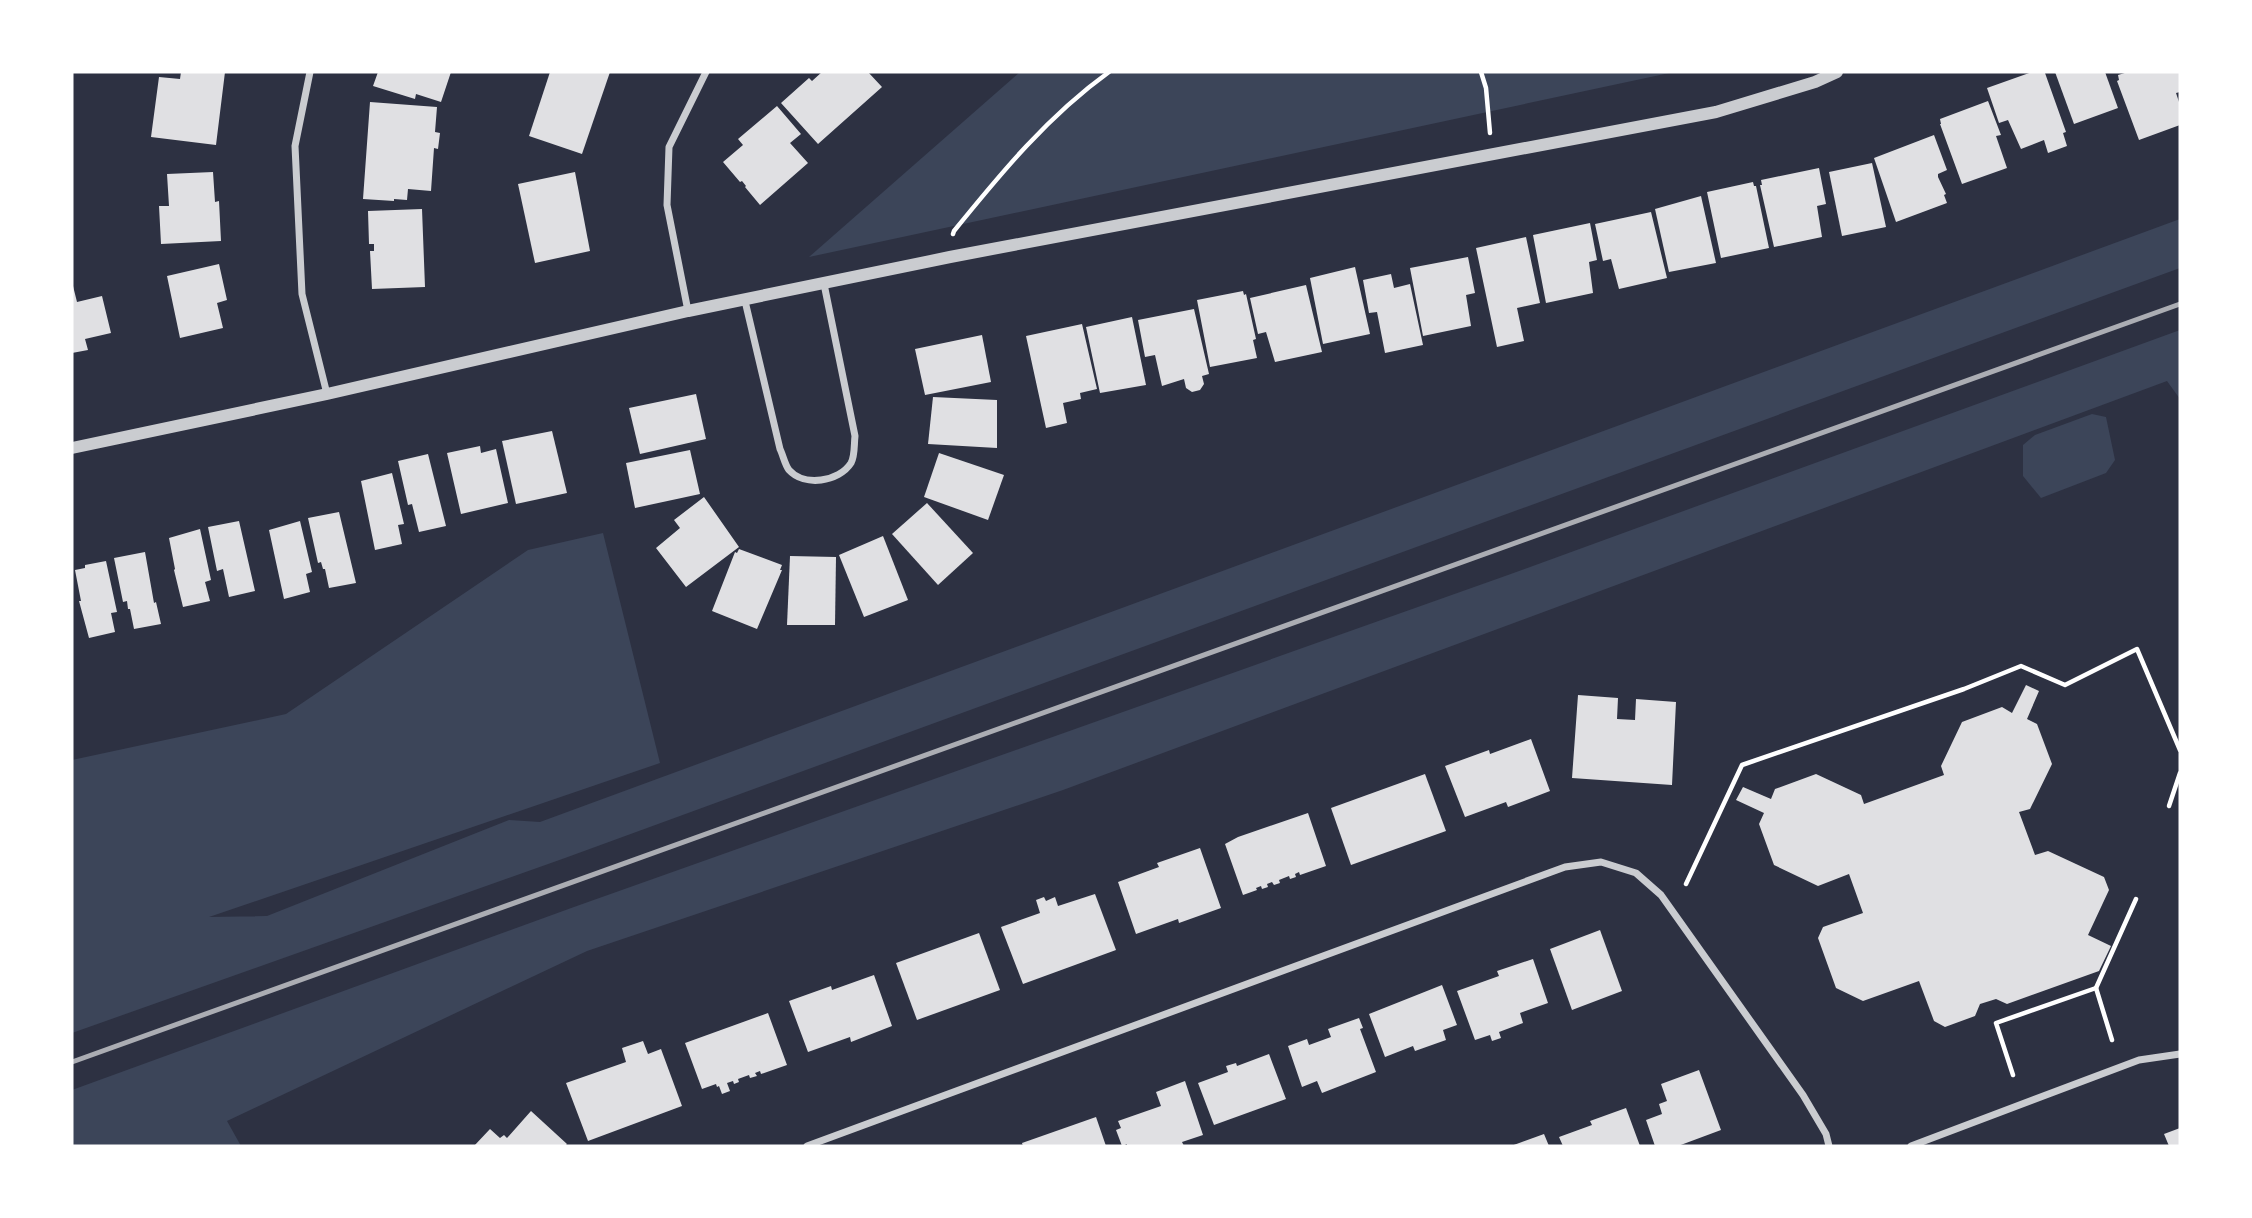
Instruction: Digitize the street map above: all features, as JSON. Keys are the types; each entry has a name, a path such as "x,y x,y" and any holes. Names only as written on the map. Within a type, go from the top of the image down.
{"street":[{"path":"310,72 295,146 302,294 327,394"},
{"path":"688,311 667,205 669,147 706,72"},
{"path":"72,448 327,394 688,311 950,257 1716,112 1815,82 1837,72"},
{"path":"744,301 780,449 789,470 801,477 822,481 840,475 852,461 855,436 824,284"},
{"path":"807,1146 1564,867 1601,862 1636,873 1661,895 1802,1095 1826,1134 1829,1146"},
{"path":"1911,1146 2139,1060 2180,1054"}],"path":[{"path":"950,257 954,231 1008,165 1076,96 1109,72"},
{"path":"1481,72 1486,88 1493,155"},
{"path":"1686,884 1742,765 1964,689 2021,666 2065,685 2137,649 2180,750"},
{"path":"2169,806 2180,773"},
{"path":"2112,1040 2096,988 2136,899"},
{"path":"2013,1074 1996,1023 2096,988"}],"shaded area":[{"path":"1020,72 1674,72 809,257"},
{"path":"2180,219 2180,268 565,858 72,1033 72,760 286,714 528,550 603,533 660,763 209,917 267,916 509,820 540,822"},
{"path":"2180,330 2180,399 2167,381 1063,790 587,951 227,1121 241,1146 72,1146 72,1090 574,907 1508,575"},
{"path":"2092,414 2106,417 2115,460 2106,473 2041,498 2023,476 2023,445 2035,435"}],"building":[{"path":"181,72 225,72 216,145 151,137 159,77 180,79"},
{"path":"378,72 451,72 441,102 416,94 415,99 373,86"},
{"path":"550,72 610,72 582,154 529,136"},
{"path":"822,72 868,72 882,87 818,144 781,103 809,78 812,81"},
{"path":"2032,72 2045,73 2066,132 2063,133 2067,146 2048,153 2044,140 2021,149 2008,120 1999,123 1987,88"},
{"path":"2055,72 2105,72 2118,108 2074,124"},
{"path":"2128,72 2179,72 2180,92 2176,93 2180,105 2180,125 2139,140 2117,81 2118,75"},
{"path":"1988,101 2001,135 1996,136 2007,168 1962,184 1940,119"},
{"path":"370,102 437,107 435,132 440,133 438,149 434,148 431,191 408,189 407,200 363,199"},
{"path":"777,106 801,134 790,143 808,163 760,205 723,162 743,145 738,139"},
{"path":"1934,135 1947,170 1938,174 1938,177 1947,203 1896,222 1874,158"},
{"path":"1872,163 1886,227 1842,236 1829,172"},
{"path":"1819,168 1826,204 1817,206 1822,237 1774,247 1761,180"},
{"path":"213,172 215,202 219,201 221,241 161,244 159,206 169,206 167,174"},
{"path":"575,172 590,251 535,263 518,184"},
{"path":"1753,182 1769,248 1721,258 1707,192"},
{"path":"1701,196 1716,263 1669,272 1655,209"},
{"path":"422,209 425,287 372,289 370,251 374,251 374,244 369,244 368,211"},
{"path":"1651,212 1667,278 1619,289 1611,259 1603,261 1595,224"},
{"path":"1590,223 1597,260 1589,262 1593,293 1546,303 1533,235"},
{"path":"1526,237 1540,303 1517,308 1524,341 1497,347 1476,248"},
{"path":"1468,257 1475,293 1466,295 1471,326 1423,336 1410,268"},
{"path":"219,264 227,300 217,303 223,328 180,338 167,276"},
{"path":"1355,267 1370,334 1323,344 1310,278"},
{"path":"1391,274 1394,288 1410,284 1423,345 1385,353 1377,312 1369,313 1363,280"},
{"path":"72,282 77,302 102,296 111,333 85,339 88,350 72,353"},
{"path":"1306,285 1322,352 1275,362 1266,332 1258,334 1250,298"},
{"path":"1243,291 1244,295 1246,294 1256,339 1253,340 1257,358 1210,367 1197,300"},
{"path":"1194,309 1209,374 1202,376 1204,384 1200,390 1192,392 1186,388 1184,379 1162,386 1155,355 1145,357 1138,320"},
{"path":"1132,317 1146,385 1100,393 1086,327"},
{"path":"1082,324 1097,389 1080,393 1081,399 1063,403 1067,423 1046,428 1026,336"},
{"path":"982,335 991,382 925,395 915,349"},
{"path":"696,394 706,439 640,454 629,408"},
{"path":"933,397 997,400 997,448 928,444"},
{"path":"552,431 567,493 516,504 502,441"},
{"path":"480,446 481,453 496,449 508,503 461,514 447,453"},
{"path":"690,450 700,494 635,508 626,463"},
{"path":"939,453 1004,475 988,520 924,497"},
{"path":"428,454 446,526 419,532 412,504 408,505 398,461"},
{"path":"392,473 404,524 398,525 402,544 375,550 361,481"},
{"path":"704,497 739,547 686,587 656,548 680,528 674,520"},
{"path":"927,503 973,553 938,585 892,534"},
{"path":"339,512 356,583 329,588 325,569 321,562 318,563 308,518"},
{"path":"239,521 255,591 229,597 223,569 217,571 208,527"},
{"path":"300,521 312,572 306,574 310,592 284,599 269,530"},
{"path":"200,529 211,580 205,582 210,601 183,607 169,538"},
{"path":"883,536 908,600 864,617 839,555"},
{"path":"739,549 782,565 757,629 712,611 735,552"},
{"path":"145,552 154,603 156,602 161,624 134,629 127,601 123,602 114,558"},
{"path":"790,556 836,557 835,625 787,625"},
{"path":"106,561 117,612 111,613 115,632 89,638 79,601 75,570"},
{"path":"2026,685 2039,691 2027,719 2037,724 2052,764 2030,809 2019,812 2035,855 2048,851 2104,877 2109,890 2088,935 2111,946 2099,971 2007,1004 1996,999 1980,1004 1975,1016 1945,1027 1934,1021 1919,981 1863,1001 1836,988 1818,938 1823,927 1863,913 1849,874 1818,886 1774,865 1759,824 1764,813 1736,800 1743,787 1771,799 1775,789 1816,774 1861,795 1864,804 1944,775 1941,766 1962,722 2002,707 2012,713"},
{"path":"1578,695 1618,698 1617,719 1635,720 1636,699 1676,702 1672,785 1572,778"},
{"path":"1531,739 1550,791 1508,807 1506,802 1465,817 1445,766"},
{"path":"1425,774 1446,831 1351,865 1331,808"},
{"path":"1308,813 1326,866 1300,875 1299,872 1295,874 1296,877 1290,879 1289,876 1279,880 1280,883 1274,885 1272,882 1267,884 1268,887 1262,889 1261,886 1243,895 1225,844"},
{"path":"1200,848 1221,908 1136,934 1118,882 1159,867 1157,863"},
{"path":"1095,894 1116,950 1023,984 1001,927 1040,913 1036,900 1044,897 1046,901 1055,897 1058,906"},
{"path":"1600,930 1622,991 1572,1010 1550,949"},
{"path":"979,933 1000,990 917,1020 896,963"},
{"path":"1533,959 1548,1003 1520,1013 1523,1023 1499,1032 1501,1038 1492,1041 1490,1035 1475,1040 1457,991 1499,976 1497,971"},
{"path":"874,975 892,1026 851,1042 850,1037 808,1052 789,1001"},
{"path":"1442,985 1457,1025 1443,1030 1446,1040 1415,1051 1413,1046 1385,1057 1369,1014"},
{"path":"768,1013 787,1065 761,1074 760,1071 755,1073 757,1076 750,1078 749,1075 738,1079 739,1082 734,1084 733,1081 727,1083 730,1091 722,1094 716,1084 702,1089 685,1043"},
{"path":"1359,1018 1363,1028 1360,1029 1376,1072 1322,1093 1317,1081 1302,1087 1288,1046 1307,1039 1309,1045 1331,1037 1328,1029"},
{"path":"643,1041 648,1054 661,1049 682,1106 588,1141 566,1083 626,1062 622,1048"},
{"path":"1269,1054 1286,1099 1214,1125 1198,1083 1228,1072 1226,1066 1236,1063 1237,1066"},
{"path":"1699,1070 1721,1130 1678,1146 1655,1146 1646,1120 1662,1114 1659,1104 1667,1101 1661,1084"},
{"path":"1185,1081 1203,1135 1182,1142 1184,1146 1122,1146 1116,1130 1121,1128 1118,1121 1161,1106 1156,1092"},
{"path":"1626,1108 1640,1146 1563,1146 1559,1137 1592,1125 1590,1121"},
{"path":"531,1111 567,1144 474,1146 490,1129 500,1138 504,1135 507,1138"},
{"path":"1096,1117 1106,1146 1023,1146 1022,1143"},
{"path":"2180,1128 2180,1146 2169,1146 2164,1134"},
{"path":"1544,1134 1549,1146 1511,1146"}],"railway":[{"path":"72,1062 2180,304"}]}
